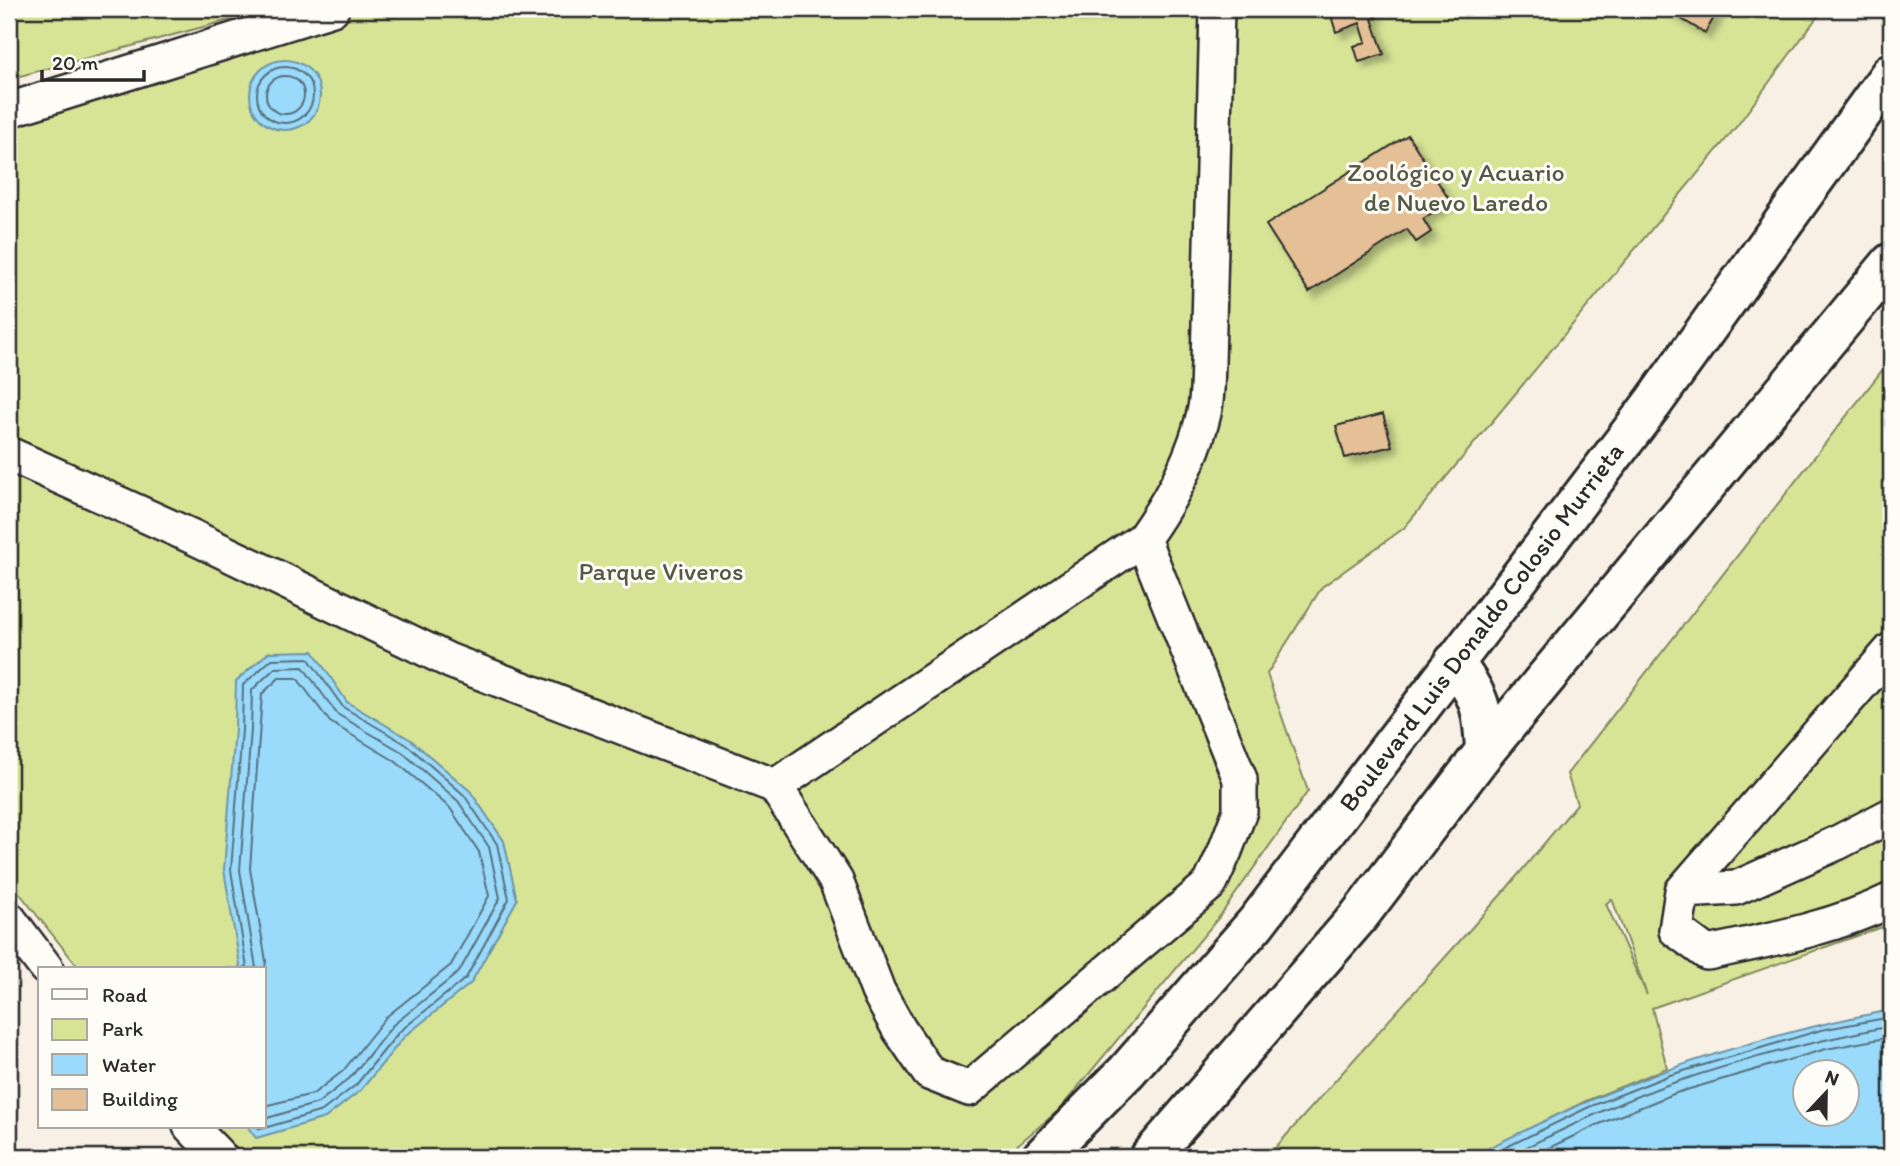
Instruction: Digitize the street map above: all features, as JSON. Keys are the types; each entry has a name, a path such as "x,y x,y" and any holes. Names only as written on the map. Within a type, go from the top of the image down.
{"highway":[{"name":"Boulevard Luis Donaldo Colosio Murrieta","path":"1042,1157 1127,1071 1256,923 1653,403 1891,73"},
{"path":"1150,1157 1359,916 1485,751 1891,263"},
{"path":"1454,662 1474,689 1484,717 1485,751"}],"street":[{"path":"9,110 332,9"},
{"path":"775,786 1143,539 1167,506 1195,446 1205,410 1217,9"},
{"path":"9,454 193,537 450,661 775,786 835,881 878,991 899,1029 929,1073 969,1088 1210,884 1240,811 1240,779 1143,539"},
{"path":"1891,650 1682,891 1676,930 1707,953 1791,936 1874,909 1891,900"},
{"path":"1682,891 1736,888 1837,843 1891,815"},
{"path":"9,919 45,967"},
{"path":"192,1128 220,1157"}],"green space":[{"path":"9,9 270,9 9,79"},
{"name":"Parque Viveros","path":"354,9 1823,9 1737,126 1404,528 1322,587 1267,674 1308,791 1220,916 1059,1110 1003,1157 244,1157 215,1128 266,1128 266,967 78,967 9,880 9,129 304,24"},
{"path":"1891,359 1891,924 1652,1008 1667,1068 1586,1101 1471,1157 1267,1157 1507,888 1577,804 1567,774","holes":["1612,899 1647,995 1606,904"]}],"water":[{"path":"285,60 310,70 320,95 310,120 285,130 260,120 250,95 260,70"},
{"path":"313,651 347,702 411,740 470,791 504,841 517,900 471,983 404,1037 361,1090 325,1118 256,1138 248,1128 266,1128 266,967 239,967 224,870 236,681 269,652"},
{"path":"1891,1010 1891,1157 1471,1157 1538,1124 1667,1070 1800,1030"}],"building":[{"path":"1074,9 1111,9 1075,14"},
{"path":"1329,9 1373,9 1376,18 1372,19 1384,54 1359,62 1354,46 1366,42 1360,23 1336,32"},
{"path":"1665,9 1719,9 1705,33"},
{"path":"1408,135 1450,201 1423,219 1431,232 1416,242 1407,229 1309,292 1266,225"},
{"path":"1383,414 1392,446 1345,458 1336,426"}],"park label":[{"name":"Zoológico y Acuario de Nuevo Laredo","path":"1456,187"}]}
